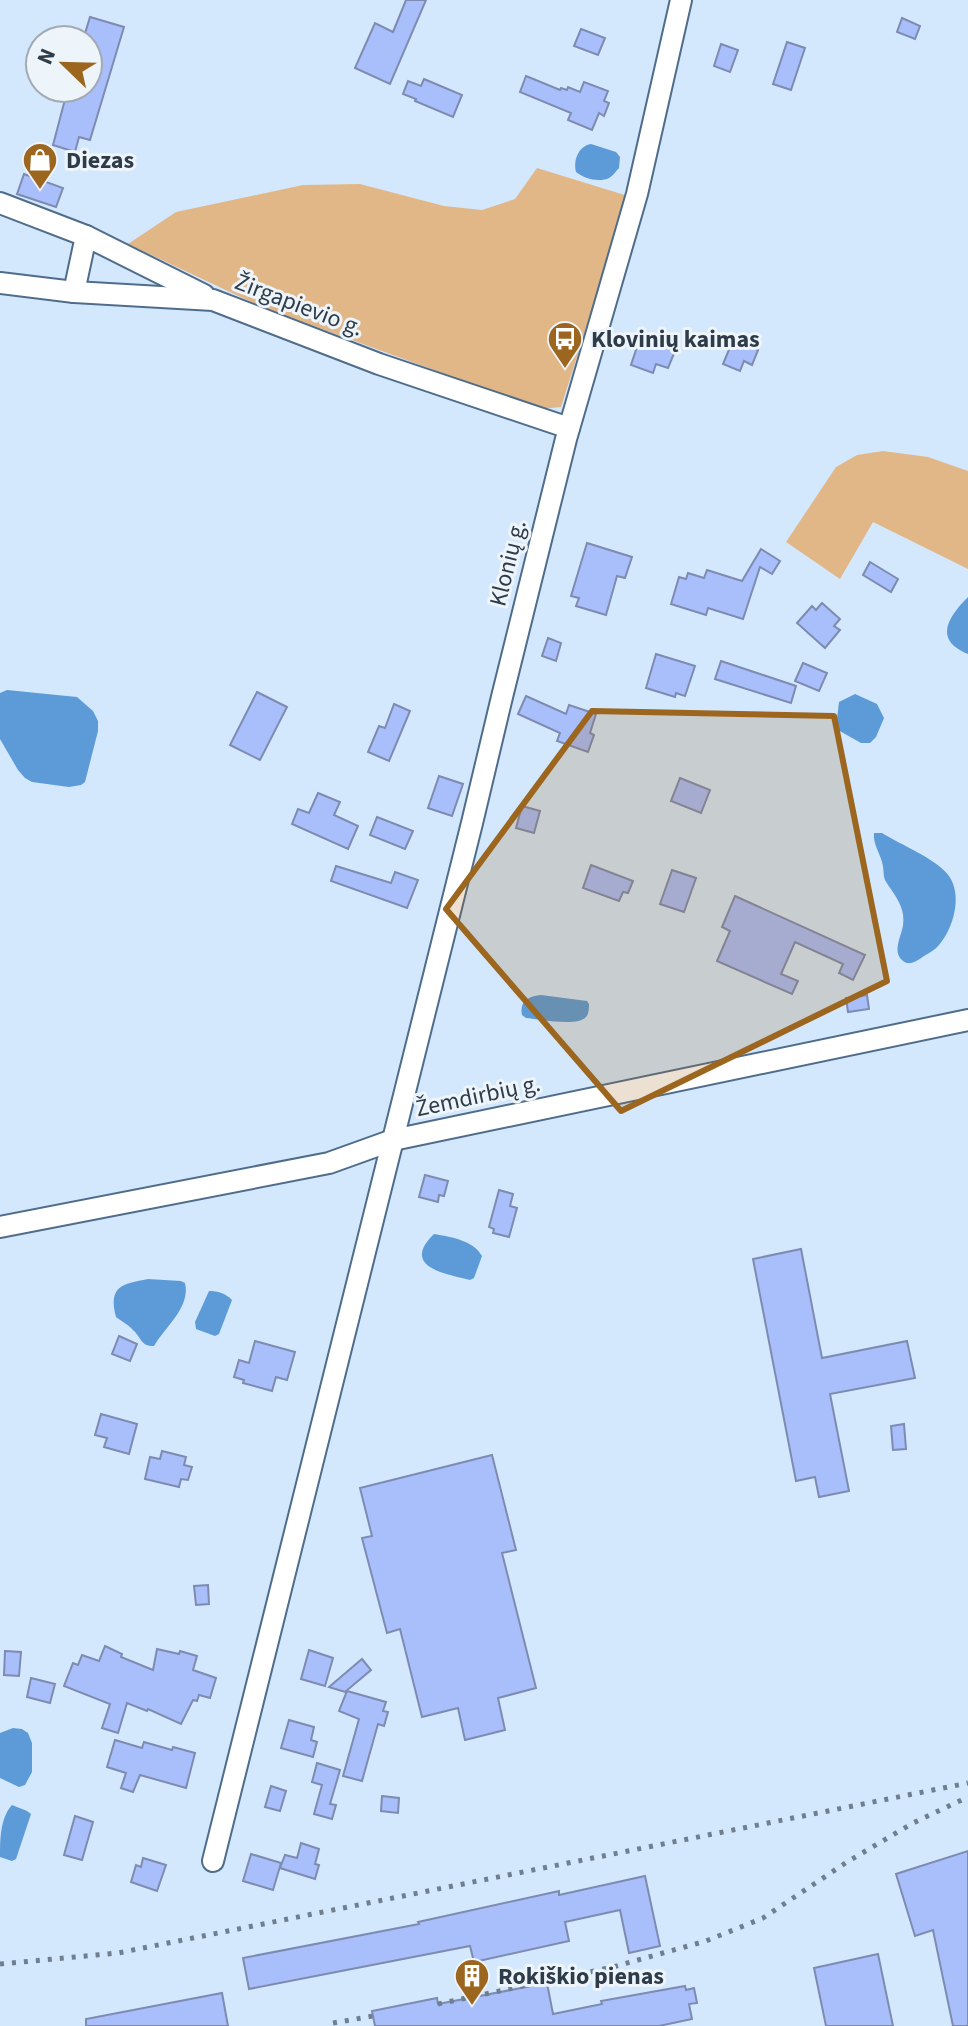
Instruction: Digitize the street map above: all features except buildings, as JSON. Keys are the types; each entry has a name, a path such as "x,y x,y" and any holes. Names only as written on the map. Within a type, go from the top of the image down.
{"street":[{"name":"Klonių g.","path":"213,1861 569,428 637,194 681,0"},
{"path":"0,203 86,236 213,300"},
{"path":"74,292 86,236"},
{"name":"Žirgapievio g.","path":"0,283 74,292 213,300 379,364 569,428"},
{"name":"Žemdirbių g.","path":"0,1227 329,1163 393,1140 968,1020"}],"highlighted area":[{"path":"592,711 834,716 887,981 621,1111 446,909"}],"shaded area":[{"path":"537,168 628,196 561,407 541,409 264,308 128,244 176,212 303,185 360,184 444,206 482,210 515,199"},
{"path":"883,451 928,457 968,471 968,569 873,522 840,579 786,542 836,467 857,455"}],"water":[{"path":"586,145 616,152 620,157 619,168 609,178 591,179 576,172 578,155"},
{"path":"968,597 968,654 950,642 947,628"},
{"path":"7,690 77,697 93,711 98,721 98,731 85,782 69,787 32,782 18,770 0,739 0,693"},
{"path":"855,694 877,704 884,718 870,743 861,743 836,727 839,702"},
{"path":"874,833 882,833 928,858 949,876 953,884 956,902 944,938 936,948 913,962 907,963 899,956 903,913 885,880"},
{"path":"541,995 587,1001 588,1014 575,1022 526,1018 522,1015 526,1000"},
{"path":"434,1234 461,1240 478,1251 482,1256 474,1278 470,1280 439,1272 424,1261 422,1254 425,1245"},
{"path":"148,1279 181,1281 185,1283 186,1292 181,1308 154,1346 144,1343 116,1317 114,1307 119,1288"},
{"path":"209,1291 221,1293 232,1300 219,1334 215,1336 196,1329 195,1322"},
{"path":"13,1728 28,1733 32,1743 32,1772 25,1785 19,1787 0,1778 0,1733"},
{"path":"12,1805 31,1814 16,1859 12,1861 0,1857 3,1823"}],"railway":[{"path":"0,1964 118,1953 968,1783"},
{"path":"438,2004 613,1967 706,1941 763,1918 913,1823 968,1797"},
{"path":"333,2023 373,2016"}],"place":[{"name":"Diezas","path":"40,191"},
{"name":"Klovinių kaimas","path":"565,370"},
{"name":"Rokiškio pienas","path":"472,2007"}]}
